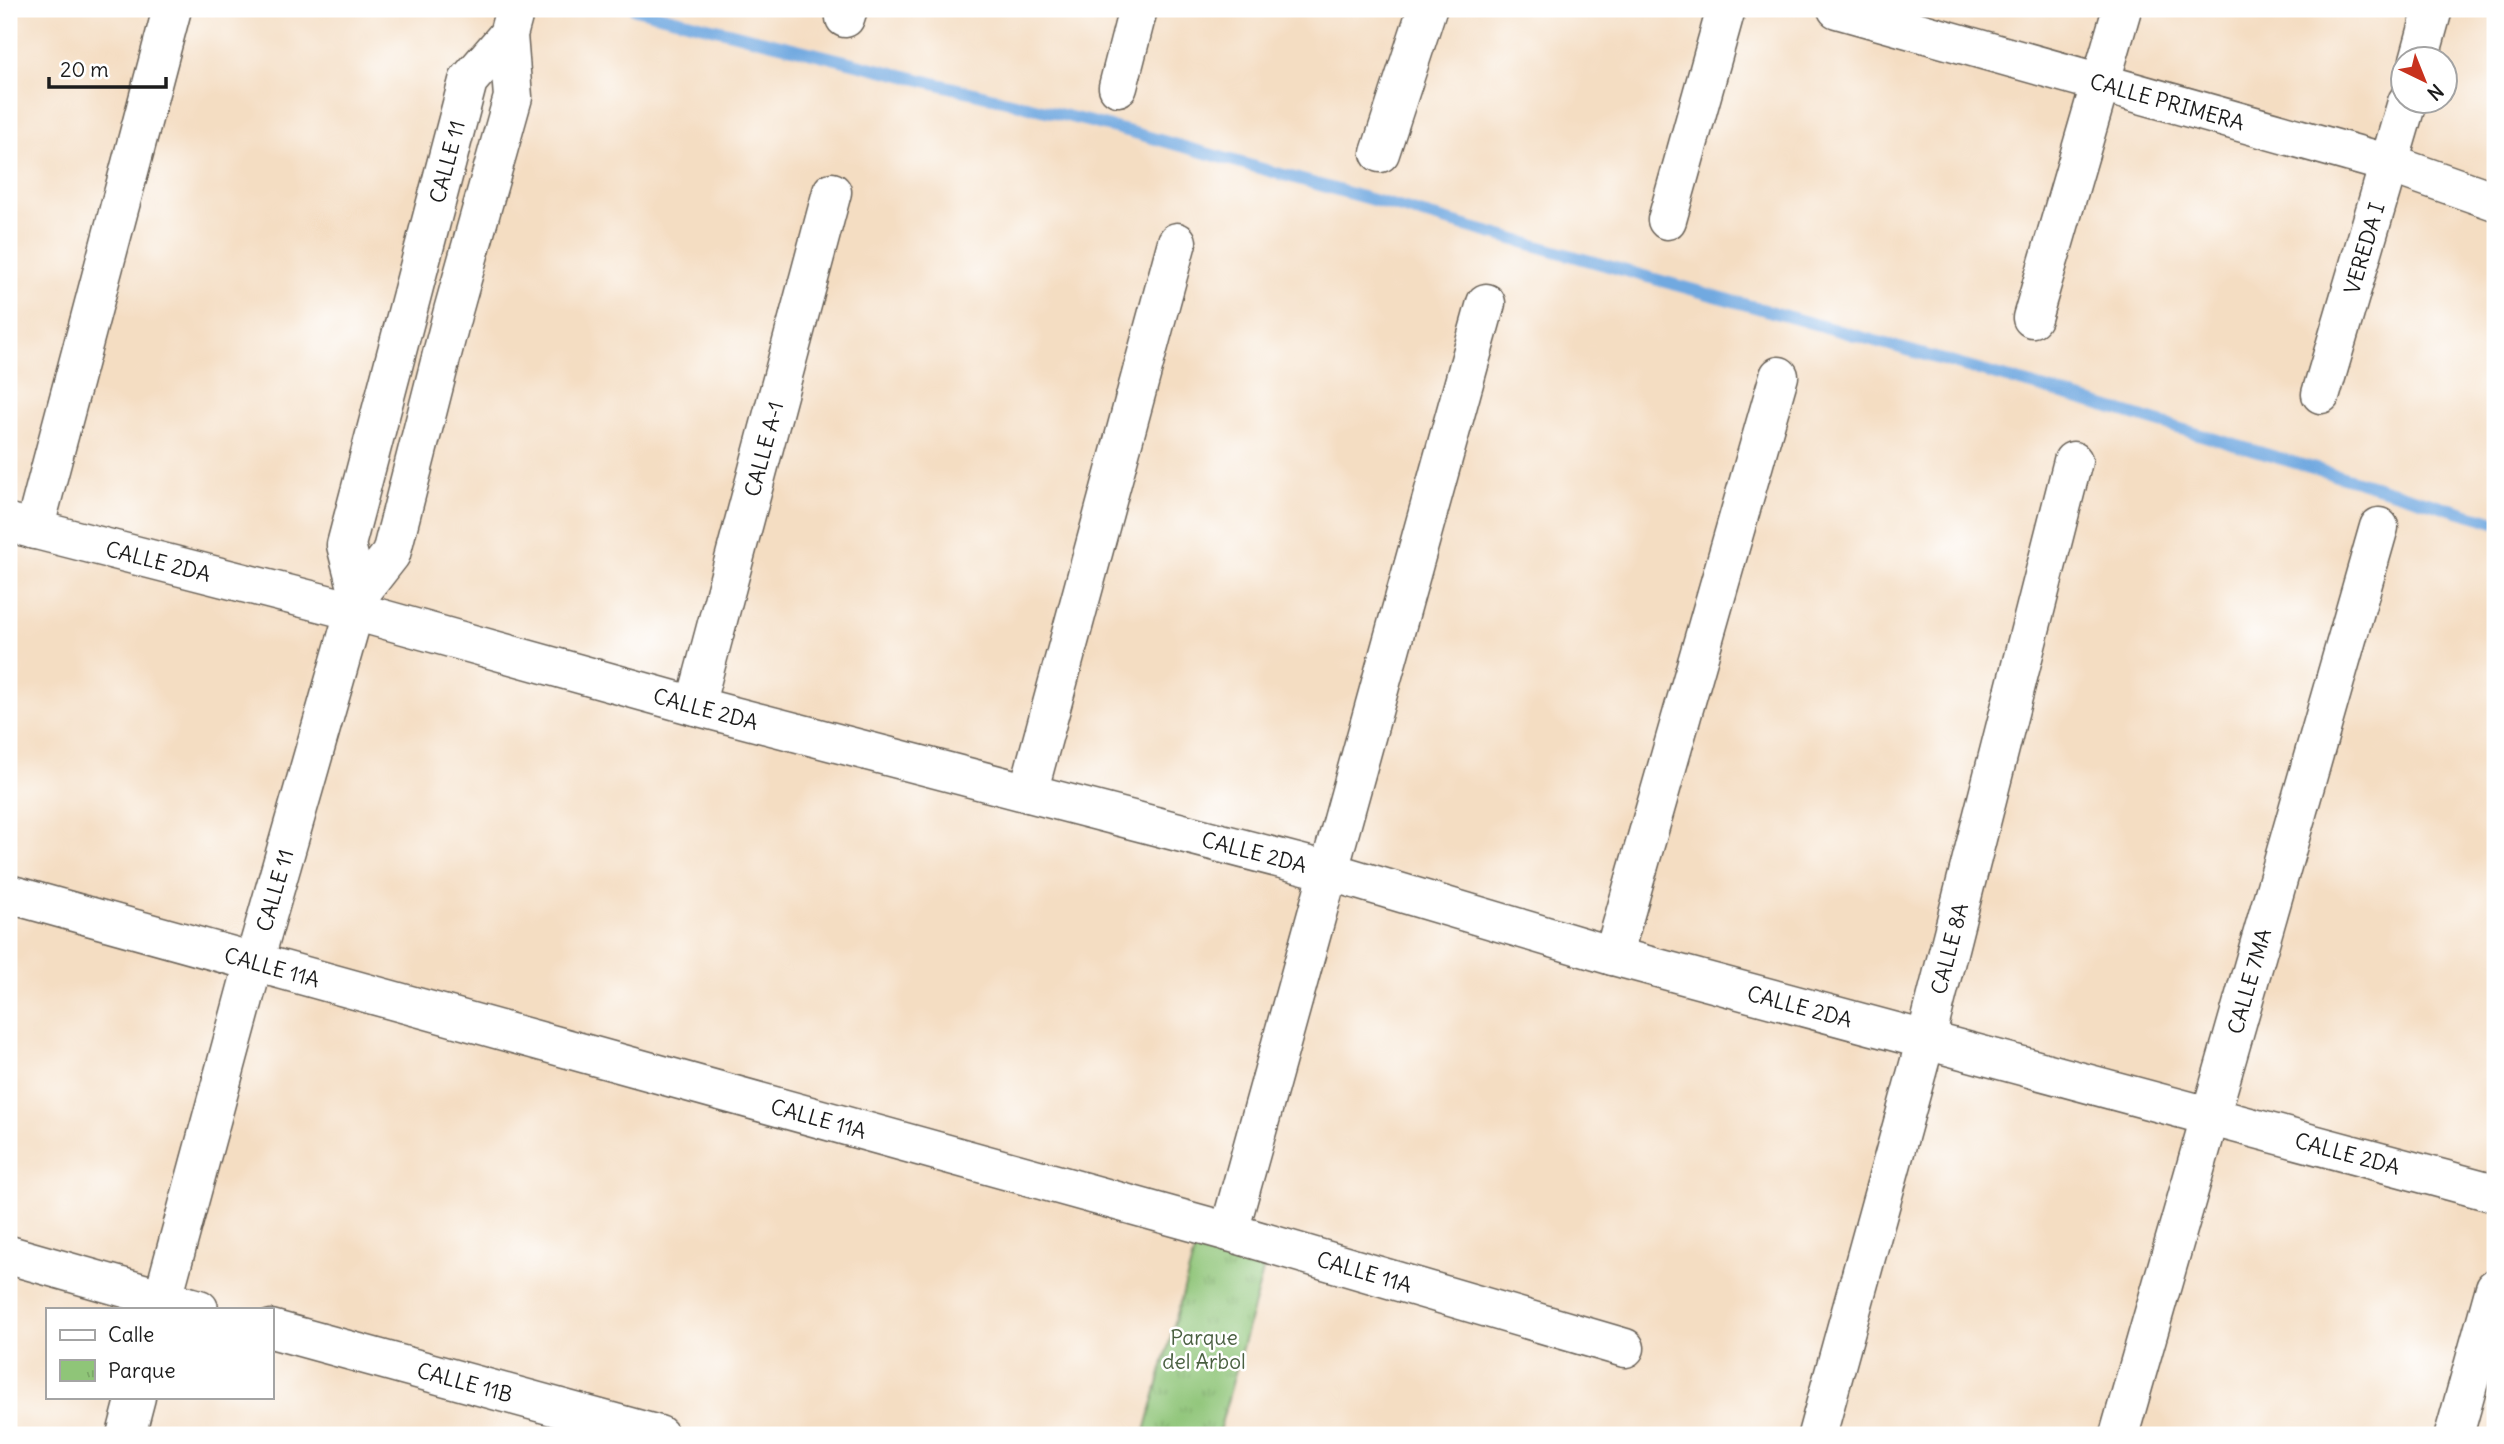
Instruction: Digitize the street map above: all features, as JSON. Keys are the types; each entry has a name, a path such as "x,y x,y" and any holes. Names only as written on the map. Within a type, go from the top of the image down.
{"street":[{"path":"22,527 172,9"},
{"path":"1118,87 1138,9"},
{"path":"1380,153 1427,9"},
{"path":"1667,220 1726,9"},
{"name":"CALLE PRIMERA","path":"1837,9 2390,164 2495,201"},
{"path":"2032,318 2122,9"},
{"path":"2423,46 2433,9"},
{"name":"CALLE 11","path":"356,603 346,545 468,81 511,22"},
{"name":"CALLE 11","path":"161,1304 356,603 391,554 453,311 513,97 511,22"},
{"name":"VEREDA I","path":"2320,394 2403,116"},
{"name":"CALLE A-1","path":"695,706 832,192"},
{"path":"1028,793 1177,242"},
{"path":"412,300 453,311"},
{"path":"1229,1232 1486,303"},
{"path":"1613,956 1779,376"},
{"name":"CALLE 8A","path":"1818,1435 1926,1039 2073,461"},
{"name":"CALLE 2DA","path":"22,527 356,603 695,706 1328,871 1613,956 2495,1193"},
{"name":"CALLE 7MA","path":"2119,1435 2379,527"},
{"name":"CALLE 11A","path":"9,894 1229,1232 1625,1348"},
{"path":"9,1255 161,1304 191,1308"},
{"path":"2454,1435 2495,1289"},
{"name":"CALLE 11B","path":"273,1330 659,1435"},
{"path":"126,1435 136,1398"}],"green space":[{"name":"Parque del Arbol","path":"1196,1245 1265,1264 1218,1435 1144,1435"}],"waterway":[{"path":"635,9 1131,132 2039,387 2495,522"}]}
